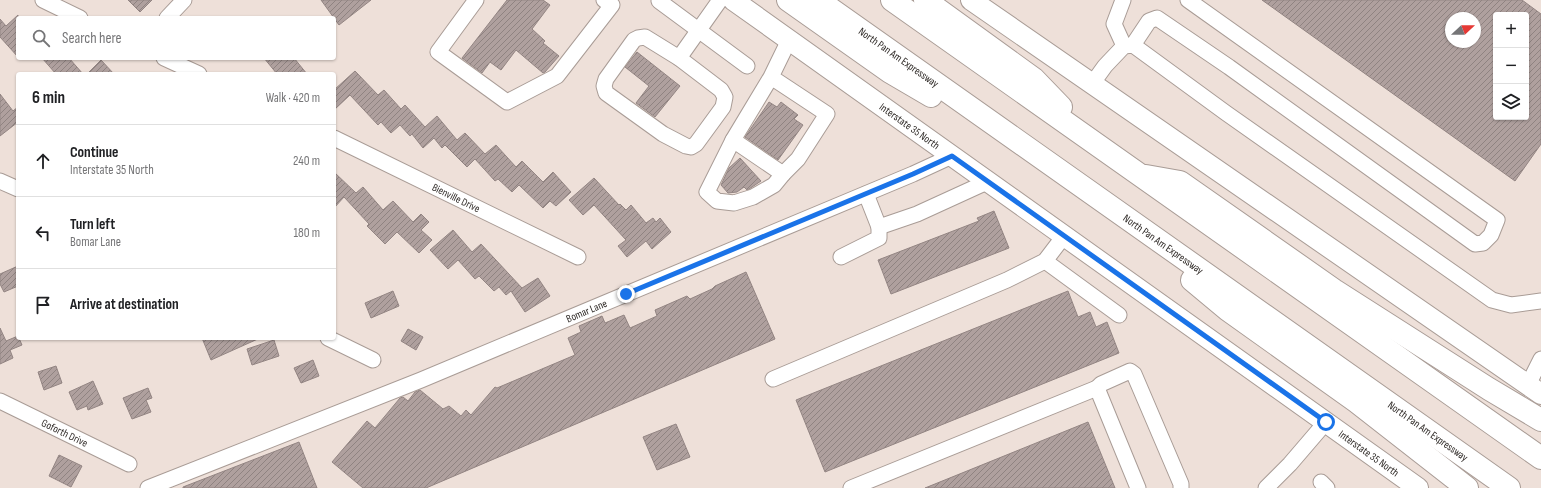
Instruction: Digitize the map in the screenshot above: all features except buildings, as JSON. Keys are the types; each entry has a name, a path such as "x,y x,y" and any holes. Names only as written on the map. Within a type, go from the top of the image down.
{"highway":[{"path":"788,0 890,72 1057,168"},
{"name":"North Pan Am Expressway","path":"818,0 1509,488"},
{"path":"892,0 1541,458"},
{"path":"925,0 1034,79 1090,139"},
{"path":"1141,175 1180,182 1334,290 1482,385 1541,420"},
{"path":"1076,183 1228,310 1363,406 1468,488"}],"main road":[{"name":"Interstate 35 North","path":"734,0 987,182 1418,488"},
{"path":"971,0 1534,390"}],"street":[{"path":"43,0 76,16"},
{"path":"170,16 184,0"},
{"path":"476,0 438,52 507,102 557,76 612,5 604,0"},
{"path":"679,58 720,0"},
{"path":"1123,0 1114,24 1129,46 1492,300 1511,305 1541,301"},
{"path":"1092,84 1105,66 1129,46 1149,21 1157,18 1475,244 1483,243 1491,235 1497,220 1491,215 1188,0"},
{"path":"659,1 747,66"},
{"path":"645,37 679,58 721,90 725,97 723,107 696,144 691,147 662,134 606,92 604,86 606,79 634,40 638,38 645,37"},
{"path":"771,76 827,114 798,159 774,184 753,197 734,203 717,201 707,192 733,140 771,76 789,40"},
{"path":"168,60 195,72"},
{"name":"Bienville Drive","path":"336,139 578,257"},
{"path":"733,140 783,174"},
{"name":"Bomar Lane","path":"148,488 420,380 866,194 952,156"},
{"path":"0,181 16,188"},
{"path":"879,227 917,214 987,182"},
{"path":"841,257 879,238 879,227 866,194"},
{"path":"773,379 1007,280 1045,261 1064,236"},
{"path":"1045,261 1119,314"},
{"path":"332,340 373,360"},
{"path":"1534,390 1541,359"},
{"path":"851,488 1097,388 1101,384 1130,371 1134,374 1181,484 1181,488"},
{"path":"1097,388 1138,488"},
{"name":"Goforth Drive","path":"0,401 129,464"},
{"path":"1266,488 1290,464 1326,422"}],"route":[{"path":"626,294 913,174 952,156 1326,422"}]}
